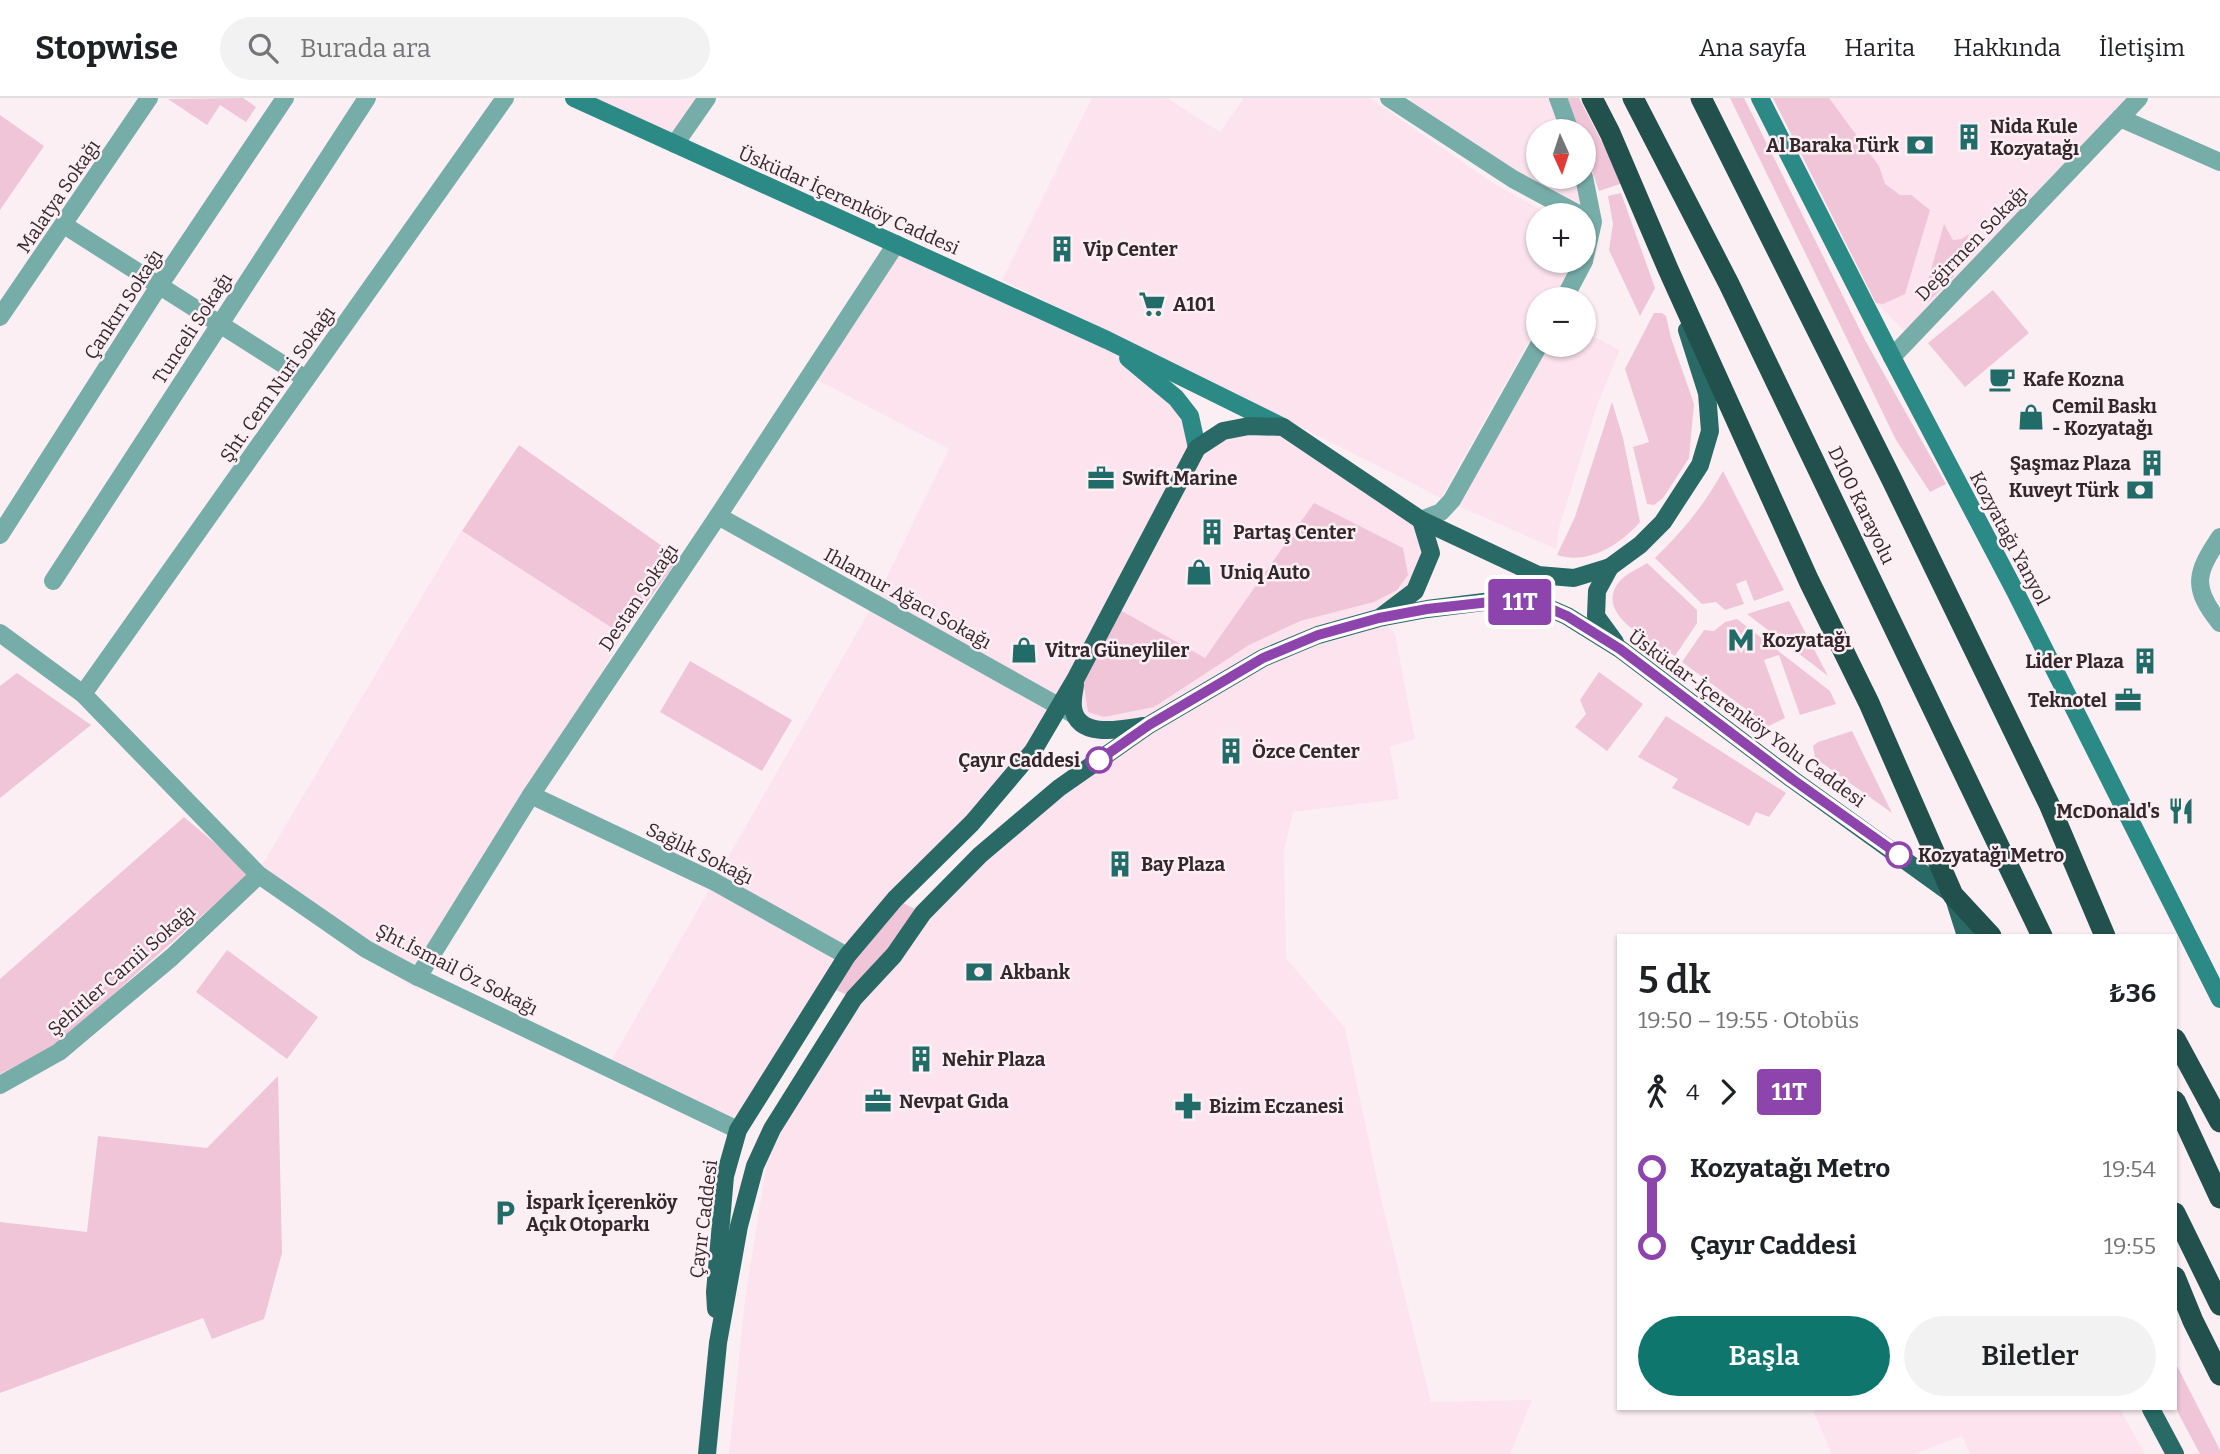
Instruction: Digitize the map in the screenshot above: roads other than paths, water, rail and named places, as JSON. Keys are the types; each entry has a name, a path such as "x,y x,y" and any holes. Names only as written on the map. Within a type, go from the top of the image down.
{"highway":[{"path":"1592,98 1809,581 1869,703 1953,895 1989,934"},
{"name":"D100 Karayolu","path":"1633,98 1729,284 2041,934"},
{"name":"D100 Karayolu","path":"1701,98 1891,478 2049,804 2104,934"},
{"path":"2049,804 2119,934"},
{"path":"2177,1043 2220,1122"},
{"path":"2177,1105 2220,1198"},
{"path":"2177,1217 2220,1305"},
{"path":"2177,1282 2220,1376"}],"main road":[{"name":"Üsküdar İçerenköy Caddesi","path":"574,98 1107,340 1283,427 1421,520 1538,575 1574,578 1610,568"},
{"name":"Kozyatağı Yanyol","path":"1760,98 2015,591 2220,999"},
{"path":"1620,649 1596,616 1597,591 1610,568 1640,545 1663,522 1700,465 1710,431 1707,393 1668,269"},
{"name":"Üsküdar İçerenköy Caddesi","path":"1107,340 1176,398 1190,416 1197,448"},
{"path":"1197,448 1223,431 1250,426 1283,427"},
{"name":"Çayır Caddesi","path":"718,1343 715,1292 725,1176 738,1130 848,956 895,898 972,823 1033,751 1076,678 1197,448"},
{"path":"1379,618 1415,591 1431,553 1421,520"},
{"name":"Üsküdar-İçerenköy Yolu Caddesi","path":"1379,618 1427,609 1508,600 1542,605 1567,616 1620,649 1792,779 1953,895"},
{"name":"Çayır Caddesi","path":"707,1454 718,1343 740,1226 755,1166 772,1129 854,998 894,955 923,913 980,855 1059,788 1149,725 1263,658 1318,635 1379,618"},
{"path":"1076,678 1073,709 1081,722 1096,730 1149,725"},
{"path":"1953,895 1965,934"},
{"path":"2152,1410 2175,1454"}],"street":[{"name":"Malatya Sokağı","path":"0,317 149,98"},
{"name":"Çankırı Sokağı","path":"0,535 159,286 285,98"},
{"name":"Tunceli Sokağı","path":"53,581 367,98"},
{"name":"Şht. Cem Nuri Sokağı","path":"83,694 505,98"},
{"path":"675,144 707,98"},
{"path":"1389,98 1513,180 1557,203"},
{"path":"1558,98 1566,119"},
{"name":"Değirmen Sokağı","path":"1892,357 2139,98"},
{"path":"2120,118 2220,162"},
{"path":"64,225 306,379"},
{"name":"Destan Sokağı","path":"418,976 531,795 896,244"},
{"path":"1421,520 1441,512 1452,500 1532,357"},
{"name":"Ihlamur Ağacı Sokağı","path":"718,516 1077,716"},
{"path":"2220,537 2203,563 2199,579 2205,601 2220,622"},
{"name":"Şht.İsmail Öz Sokağı","path":"0,634 83,694 260,875 366,949 738,1130"},
{"name":"Sağlık Sokağı","path":"531,795 713,881 848,956"},
{"name":"Şehitler Camii Sokağı","path":"0,1086 59,1052 172,957 260,875"}],"place":[{"name":"Nida Kule Kozyatağı","path":"1969,137"},
{"name":"Al Baraka Türk","path":"1920,145"},
{"name":"Vip Center","path":"1062,249"},
{"name":"A101","path":"1152,304"},
{"name":"Kafe Kozna","path":"2002,379"},
{"name":"Cemil Baskı - Kozyatağı","path":"2031,417"},
{"name":"Şaşmaz Plaza","path":"2152,463"},
{"name":"Swift Marine","path":"1101,478"},
{"name":"Kuveyt Türk","path":"2140,490"},
{"name":"Partaş Center","path":"1212,532"},
{"name":"Uniq Auto","path":"1199,572"},
{"name":"Kozyatağı","path":"1741,640"},
{"name":"Vitra Güneyliler","path":"1024,650"},
{"name":"Lider Plaza","path":"2145,661"},
{"name":"Teknotel","path":"2128,700"},
{"name":"Özce Center","path":"1231,751"},
{"name":"Çayır Caddesi","path":"1099,760"},
{"name":"McDonald's","path":"2181,811"},
{"name":"Kozyatağı Metro","path":"1899,855"},
{"name":"Bay Plaza","path":"1120,864"},
{"name":"Akbank","path":"979,972"},
{"name":"Nehir Plaza","path":"921,1059"},
{"name":"Nevpat Gıda","path":"878,1101"},
{"name":"Bizim Eczanesi","path":"1188,1106"},
{"name":"İspark İçerenköy Açık Otoparkı","path":"505,1213"}]}
